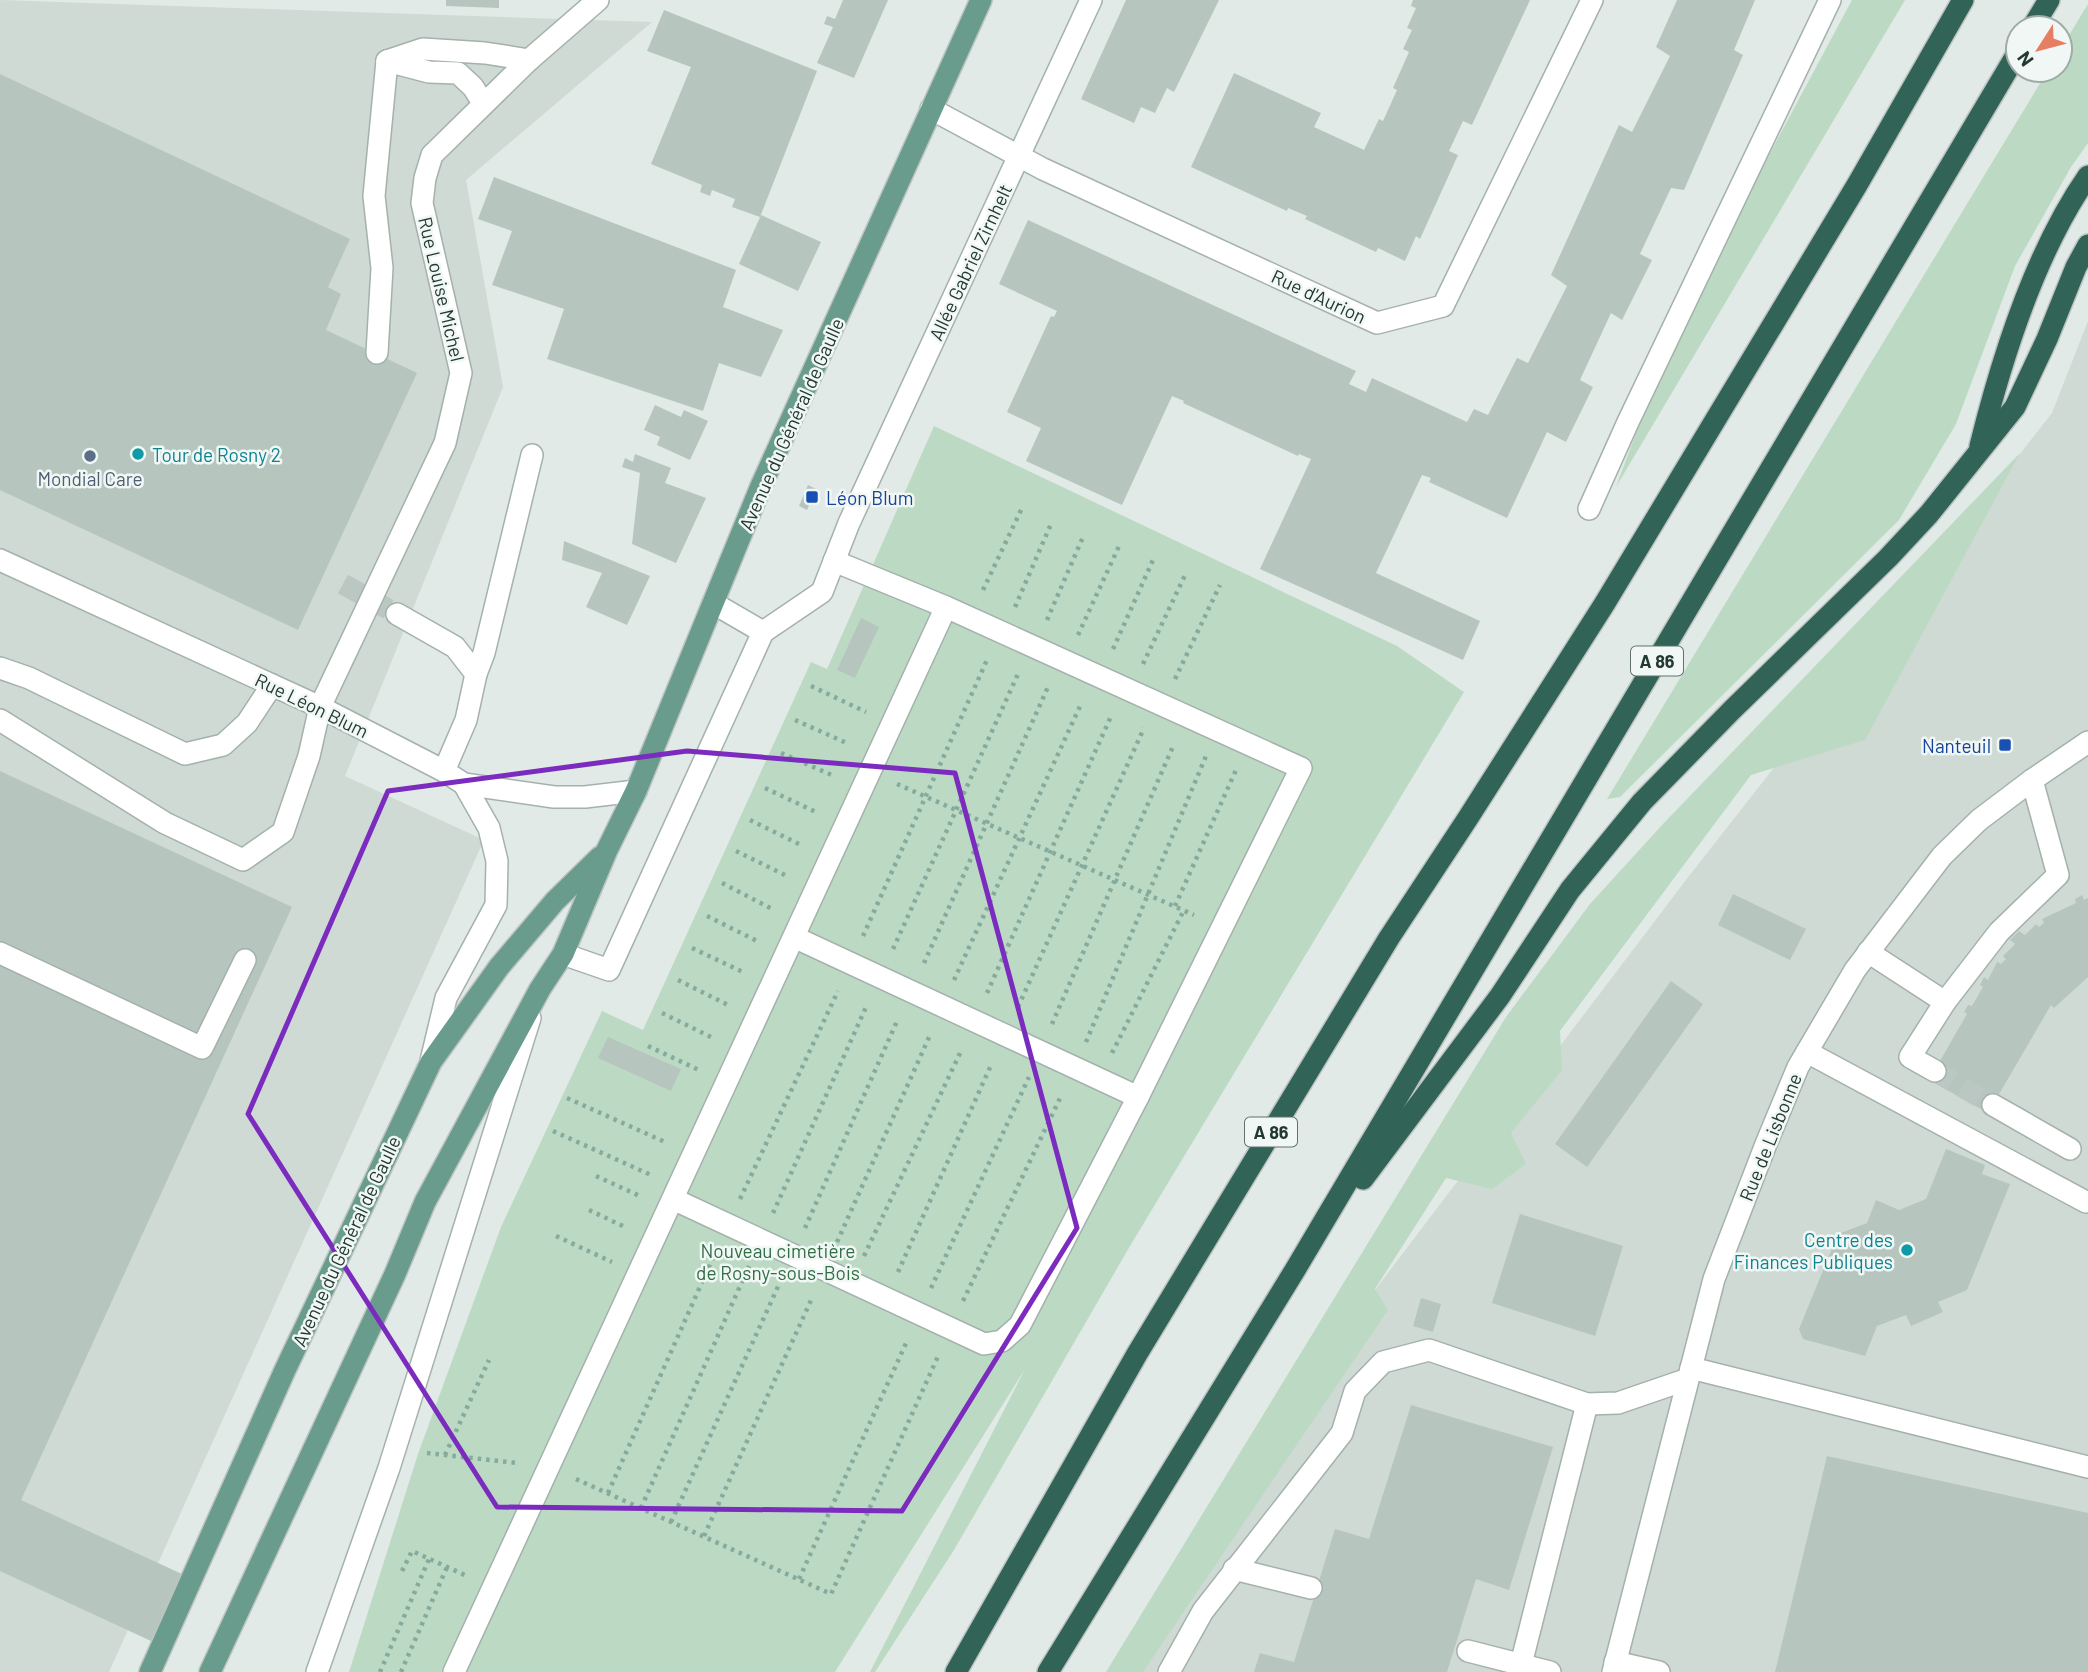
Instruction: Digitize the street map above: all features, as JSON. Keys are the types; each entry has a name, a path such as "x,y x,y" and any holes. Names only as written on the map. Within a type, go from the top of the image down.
{"highway":[{"name":"A 86","path":"956,1672 1137,1354 1389,938 1605,603 1849,197 1963,0"},
{"name":"A 86","path":"1048,1672 1295,1270 2004,76"},
{"path":"1979,452 1992,397 2020,315 2053,236 2088,176"},
{"path":"1295,1270 1500,996 1570,890 1642,802 1888,558 1929,514 2015,407 2088,245"}],"main road":[{"name":"Avenue du Général de Gaulle","path":"210,1672 395,1274 425,1202 540,989 563,954 635,791 761,486 981,0"},
{"name":"Avenue du Général de Gaulle","path":"150,1672 285,1370 431,1062 499,967 555,901 607,850"}],"street":[{"name":"Rue Louise Michel","path":"2,721 165,823 243,860 283,832 309,756 320,707 445,443 461,373 422,203 425,178 432,155 529,60 598,0"},
{"name":"Allée Gabriel Zirnhelt","path":"763,632 822,592 849,523 1091,0"},
{"name":"Rue d'Aurion","path":"931,109 1018,156 1377,323 1443,306 1592,0"},
{"path":"1589,509 1830,0"},
{"path":"387,61 423,49 485,53 529,60"},
{"path":"387,61 429,72 458,73 473,86 483,103"},
{"path":"377,354 382,268 374,196 387,61"},
{"path":"444,771 466,720 532,455"},
{"name":"Rue Léon Blum","path":"0,560 320,707 444,771 464,785 554,797 585,797 635,791"},
{"path":"673,1199 984,1344 1002,1341 1020,1325 1138,1097 1301,768 970,617 834,561"},
{"path":"563,954 610,970 763,632 713,603"},
{"path":"454,1672 946,607"},
{"path":"397,614 455,647 476,674"},
{"path":"0,668 29,678 185,754 223,745 247,723 272,685"},
{"name":"Rue de Lisbonne","path":"1614,1667 1714,1279 1798,1067 1868,952 1942,856 1979,820 2088,743"},
{"path":"1935,1071 1910,1057 1945,1002 1999,932 2058,874 2032,780"},
{"path":"431,1062 446,998 496,905 497,861 489,828 464,785"},
{"path":"793,938 1138,1097"},
{"path":"1868,952 1945,1002"},
{"path":"0,953 202,1048 245,960"},
{"path":"317,1672 389,1468 540,989"},
{"path":"1807,1052 2086,1202"},
{"path":"1993,1105 2070,1149"},
{"path":"1169,1672 1203,1611 1342,1433 1355,1391 1383,1362 1429,1350 1587,1404 1618,1403 1689,1374 2088,1468"},
{"path":"1520,1668 1587,1404"},
{"path":"1234,1569 1311,1587"},
{"path":"1468,1651 1520,1668 1550,1672"},
{"path":"1614,1667 1659,1672"}],"path":[{"path":"970,617 1022,509"},
{"path":"608,1493 728,1225 1051,524"},
{"path":"641,1508 880,976 1083,537"},
{"path":"671,1522 986,823 1120,544"},
{"path":"704,1536 1020,838 1153,560"},
{"path":"852,1282 1127,689 1186,573"},
{"path":"886,1298 1082,865 1159,703 1220,585"},
{"path":"811,686 892,725"},
{"path":"799,1579 1040,1052 1186,716"},
{"path":"795,720 870,772 1223,928"},
{"path":"427,1453 549,1467 831,1594 950,1329 1075,1068 1217,730"},
{"path":"1175,906 1248,744"},
{"path":"781,753 870,772"},
{"path":"765,788 845,825"},
{"path":"750,820 830,859"},
{"path":"736,850 816,890"},
{"path":"722,883 793,938"},
{"path":"1099,1079 1184,911"},
{"path":"707,916 793,938"},
{"path":"692,948 771,986"},
{"path":"678,980 757,1018"},
{"path":"662,1013 741,1051"},
{"path":"648,1046 726,1083"},
{"path":"567,1098 693,1155"},
{"path":"553,1131 673,1199"},
{"path":"596,1176 673,1199"},
{"path":"589,1210 653,1241"},
{"path":"556,1236 638,1275"},
{"path":"445,1455 489,1360"},
{"path":"402,1572 412,1551 493,1588"},
{"path":"380,1672 429,1559"},
{"path":"401,1672 447,1567"}],"highlighted area":[{"path":"687,751 955,773 1077,1228 902,1511 497,1507 248,1114 388,791"}],"shaded area":[{"path":"0,0 652,22 466,180 503,387 345,776 484,840 109,1672 0,1672"},
{"path":"2088,321 2088,1672 1135,1672 1375,1290 1689,876 2052,413"}],"green space":[{"path":"1852,0 1905,0 1616,487 1672,336"},
{"path":"2088,4 2088,143 2071,167 2015,266 1956,424 1899,520 1620,797 1607,799 2040,84 2074,84 2074,27"},
{"name":"Nouveau cimetière de Rosny-sous-Bois","path":"934,426 1397,646 1464,692 1130,1246 954,1550 875,1672 870,1672 1025,1369 835,1672 349,1672 418,1454 501,1227 602,1011 643,1030 811,662 827,669"},
{"path":"2020,453 1865,740 1751,775 1560,1031 1562,1070 1511,1133 1526,1164 1492,1189 1446,1178 1375,1289 1388,1310 1143,1672 1106,1672 1506,1017 1590,904 1663,824"}],"building":[{"path":"446,0 499,0 499,8 446,6"},
{"path":"843,0 888,0 854,78 817,63 833,27 824,24 827,16 835,19"},
{"path":"1126,0 1219,0 1174,92 1167,88 1155,113 1141,107 1134,123 1081,99"},
{"path":"1413,0 1530,0 1472,125 1463,121 1449,151 1458,155 1420,239 1416,236 1405,261 1378,248 1376,252 1305,219 1307,216 1288,208 1287,211 1191,167 1234,73 1321,113 1314,127 1364,150 1379,119 1383,121 1397,90 1393,88 1409,52 1403,49 1412,30 1407,28 1416,8 1411,6"},
{"path":"1677,0 1755,0 1734,50 1743,55 1684,190 1671,188 1640,254 1652,260 1622,320 1611,313 1580,380 1593,387 1566,442 1547,432 1507,518 1429,482 1431,478 1422,475 1376,573 1480,621 1463,660 1260,569 1311,459 1299,454 1298,456 1183,403 1184,401 1172,396 1122,505 1026,461 1041,428 1007,412 1051,316 1054,317 1057,311 999,284 1028,220 1356,371 1349,384 1366,392 1372,378 1467,422 1474,409 1488,415 1517,358 1528,363 1567,286 1551,275 1619,125 1632,132 1670,56 1656,47"},
{"path":"664,10 817,71 760,217 732,207 735,199 712,190 710,196 700,192 702,185 651,164 691,67 647,51"},
{"path":"0,74 350,239 328,287 341,294 326,330 417,373 298,630 0,490"},
{"path":"494,177 736,270 723,307 783,330 761,377 719,363 703,411 547,359 564,309 492,285 512,231 478,219"},
{"path":"761,215 821,242 798,291 739,264"},
{"path":"655,405 681,417 684,410 708,421 690,460 657,445 660,437 644,430"},
{"path":"635,454 671,468 665,483 706,498 676,563 632,544 640,473 622,467 625,458 633,462"},
{"path":"808,485 816,489 807,510 799,506"},
{"path":"564,541 650,576 627,625 586,607 602,573 562,560"},
{"path":"861,618 879,627 855,678 837,670"},
{"path":"0,771 292,907 21,1500 182,1574 151,1641 0,1571"},
{"path":"1733,894 1806,929 1790,960 1718,925"},
{"path":"2082,895 2084,900 2088,898 2088,977 2054,1008 2051,1005 1988,1113 1929,1080 1967,1014 1964,1012 1968,1005 1972,1006 1983,987 1980,985 1984,977 1988,980 1997,962 2001,964 2006,959 2003,956 2015,944 2010,940 2019,931 2025,935 2036,924 2039,927 2044,923 2042,919 2076,903 2075,899"},
{"path":"1671,981 1703,1004 1587,1167 1555,1144"},
{"path":"608,1037 681,1069 671,1091 598,1058"},
{"name":"Centre des Finances Publiques","path":"1946,1149 1985,1165 1982,1174 2010,1184 1967,1290 1938,1302 1943,1312 1911,1326 1906,1315 1877,1326 1865,1356 1803,1339 1799,1329 1838,1234 1867,1223 1876,1200 1899,1210 1926,1199"},
{"path":"1520,1214 1623,1246 1595,1336 1492,1303"},
{"path":"1421,1298 1441,1304 1433,1332 1413,1326"},
{"path":"1411,1405 1553,1447 1509,1590 1476,1579 1447,1672 1254,1672 1260,1653 1294,1662 1335,1529 1369,1539"},
{"path":"1827,1456 2088,1513 2088,1672 1775,1672"}],"tunnel":[{"path":"343,584 397,614"},
{"path":"1935,1071 1993,1105"}],"place":[{"name":"Tour de Rosny 2","path":"138,454"},
{"name":"Mondial Care","path":"90,456"},
{"name":"Léon Blum","path":"812,497"},
{"name":"Nanteuil","path":"2005,745"},
{"name":"Centre des Finances Publiques","path":"1907,1250"}]}
